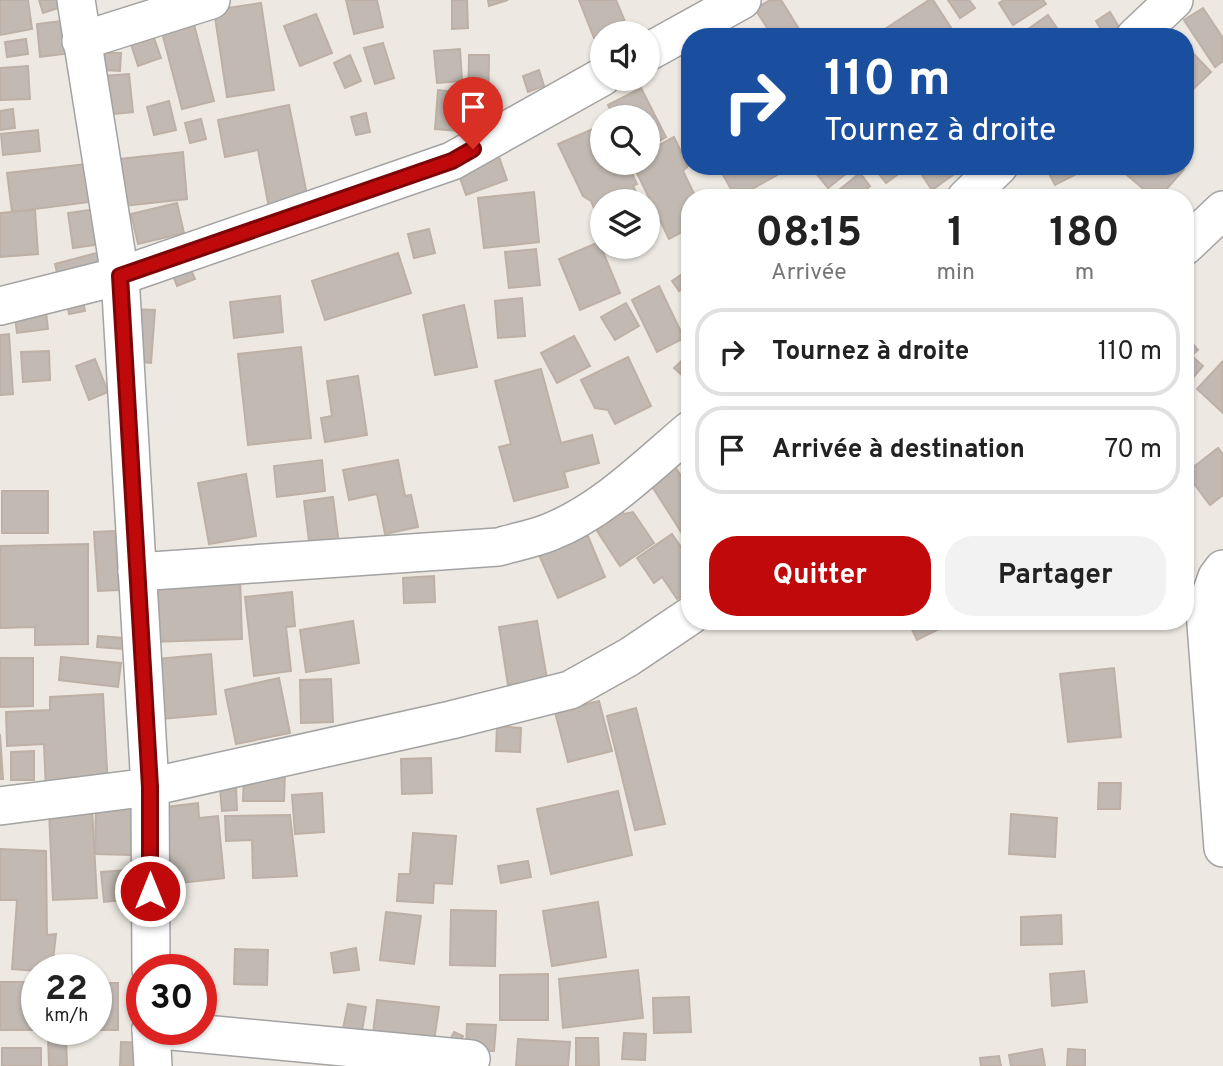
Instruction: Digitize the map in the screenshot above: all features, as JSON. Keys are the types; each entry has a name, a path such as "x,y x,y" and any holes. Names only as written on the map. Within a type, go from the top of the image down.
{"street":[{"path":"76,0 120,276 150,787 151,954"},
{"path":"81,41 211,0"},
{"path":"691,28 742,0"},
{"path":"1144,28 1174,0"},
{"path":"660,45 681,34"},
{"path":"0,306 120,276 452,161 590,85"},
{"path":"975,189 989,175"},
{"path":"1194,237 1223,210"},
{"path":"137,572 498,547 549,532 584,515 615,493 681,438"},
{"path":"1223,569 1217,577 1205,611 1223,848"},
{"path":"0,806 150,787 451,720 570,690 629,657 681,622"},
{"path":"217,1035 471,1059"},
{"path":"152,1045 153,1066"}],"building":[{"path":"0,0 28,0 32,29 0,35"},
{"path":"39,0 69,0 70,4 43,13"},
{"path":"346,0 377,0 383,27 354,34"},
{"path":"452,0 467,0 468,28 452,29"},
{"path":"488,0 508,0 489,6"},
{"path":"579,0 616,0 625,21 590,21 590,28"},
{"path":"770,0 781,0 798,28 767,28 755,9"},
{"path":"933,0 951,28 887,28"},
{"path":"948,0 969,0 975,8 960,18"},
{"path":"1004,0 1043,0 1046,4 1013,25 999,3"},
{"path":"261,3 274,90 227,97 214,10"},
{"path":"1203,8 1223,38 1223,61 1215,67 1194,35 1194,28 1189,28 1184,20"},
{"path":"1110,12 1120,28 1100,28 1096,21"},
{"path":"191,13 214,101 182,109 159,21"},
{"path":"316,14 332,53 300,66 284,26"},
{"path":"1048,15 1057,28 1030,28"},
{"path":"68,20 72,53 40,57 37,24"},
{"path":"1162,21 1169,28 1155,28"},
{"path":"149,24 161,58 138,66 127,32"},
{"path":"26,39 28,54 7,57 5,42"},
{"path":"383,43 394,78 375,84 364,48"},
{"path":"460,49 462,81 437,83 434,51"},
{"path":"104,53 121,53 120,71 103,70"},
{"path":"1194,54 1211,72 1194,88"},
{"path":"350,55 361,81 345,88 334,63"},
{"path":"469,55 489,55 488,115 468,115"},
{"path":"28,66 30,99 0,100 0,68"},
{"path":"539,70 544,86 528,92 523,76"},
{"path":"129,74 133,112 105,115 102,76"},
{"path":"438,90 463,93 459,131 435,129"},
{"path":"635,91 643,91 650,105 608,105"},
{"path":"169,101 176,130 154,135 147,107"},
{"path":"289,105 308,200 269,208 258,150 225,157 218,120"},
{"path":"13,109 15,128 0,130 0,111"},
{"path":"366,113 370,132 356,135 351,117"},
{"path":"201,119 206,139 190,143 185,123"},
{"path":"660,125 666,137 660,140"},
{"path":"38,130 40,151 3,155 1,134"},
{"path":"590,130 590,175 633,175 637,184 633,186 635,189 590,189 590,200 583,196 558,144"},
{"path":"674,137 681,152 681,175 685,175 692,189 681,189 681,233 669,239 660,221 660,189 645,189 638,175 660,175 660,145"},
{"path":"183,152 187,199 124,206 120,159"},
{"path":"499,157 507,180 466,195 458,172"},
{"path":"86,164 90,202 12,212 7,173"},
{"path":"723,175 777,175 752,189 731,189"},
{"path":"817,175 844,175 828,188"},
{"path":"858,175 862,175 870,186 866,189 840,189"},
{"path":"880,175 897,175 886,183"},
{"path":"922,175 953,175 933,189"},
{"path":"1050,175 1074,175 1055,185"},
{"path":"1127,175 1179,175 1167,189 1143,189"},
{"path":"534,192 539,242 484,248 478,198"},
{"path":"177,203 184,233 138,244 131,214"},
{"path":"97,209 102,244 73,248 68,213"},
{"path":"35,210 38,254 0,257 0,213"},
{"path":"429,229 435,253 414,258 408,234"},
{"path":"590,246 590,259 606,259 620,293 580,310 559,259"},
{"path":"536,249 540,285 509,288 505,252"},
{"path":"100,252 105,268 59,281 55,264"},
{"path":"398,253 411,293 325,320 312,281"},
{"path":"187,261 195,279 177,286 170,267"},
{"path":"681,275 681,290 679,291 672,281"},
{"path":"659,286 681,332 681,340 657,352 632,300"},
{"path":"81,290 85,311 69,314 65,294"},
{"path":"280,296 283,332 234,338 230,302"},
{"path":"522,298 525,336 498,338 495,301"},
{"path":"626,303 639,326 615,340 601,317"},
{"path":"45,304 48,329 17,333 14,308"},
{"path":"464,305 477,367 435,375 423,315"},
{"path":"133,309 155,310 151,363 129,361"},
{"path":"9,334 13,394 0,395 0,335"},
{"path":"574,336 590,366 557,383 541,353"},
{"path":"301,347 311,438 248,445 238,354"},
{"path":"49,351 50,380 23,382 21,352"},
{"path":"628,357 651,406 615,424 608,410 595,408 581,380"},
{"path":"1194,358 1203,366 1194,376"},
{"path":"95,359 108,392 89,400 76,366"},
{"path":"681,361 681,374 674,368"},
{"path":"1223,361 1223,413 1197,389"},
{"path":"541,369 561,443 592,435 599,463 564,472 568,487 514,501 499,447 511,444 495,381"},
{"path":"358,376 367,435 325,442 321,418 332,416 327,381"},
{"path":"1218,448 1223,454 1223,495 1210,505 1194,484 1194,467"},
{"path":"322,460 325,491 277,497 274,466"},
{"path":"398,460 405,496 411,495 418,527 385,534 377,494 349,500 343,470"},
{"path":"673,464 681,476 681,532 648,480"},
{"path":"246,474 256,536 209,544 198,483"},
{"path":"2,491 48,491 48,533 2,533"},
{"path":"333,497 339,545 310,549 304,501"},
{"path":"614,500 624,514 633,512 654,543 620,566 588,517"},
{"path":"115,531 119,590 98,591 94,532"},
{"path":"587,534 605,577 558,598 539,555"},
{"path":"672,534 681,547 681,597 677,599 662,577 654,583 637,558"},
{"path":"88,544 88,644 35,645 35,627 0,628 0,546"},
{"path":"240,576 242,639 150,642 149,579"},
{"path":"434,576 435,602 404,603 403,578"},
{"path":"292,592 295,626 286,627 291,671 254,676 245,597"},
{"path":"353,621 359,663 306,672 300,630"},
{"path":"537,621 547,679 508,685 499,627"},
{"path":"912,630 937,630 917,640"},
{"path":"98,636 124,638 123,649 97,647"},
{"path":"211,654 216,714 162,719 157,659"},
{"path":"61,657 121,663 118,687 59,680"},
{"path":"0,658 33,658 33,706 0,707"},
{"path":"1114,668 1121,737 1068,742 1060,674"},
{"path":"279,678 290,733 236,744 225,690"},
{"path":"331,679 333,722 301,723 300,680"},
{"path":"103,694 108,788 46,791 44,744 7,746 6,712 50,710 50,697"},
{"path":"599,701 612,751 568,762 555,712"},
{"path":"636,708 665,824 635,830 607,716"},
{"path":"497,726 521,728 520,752 496,751"},
{"path":"0,734 3,779 0,779"},
{"path":"34,751 34,780 11,780 11,752"},
{"path":"431,758 432,793 402,794 401,759"},
{"path":"244,772 285,772 284,801 243,801"},
{"path":"1099,783 1121,783 1120,809 1098,809"},
{"path":"236,786 237,810 222,811 220,788"},
{"path":"618,791 632,855 551,874 537,809"},
{"path":"322,793 324,832 295,834 292,795"},
{"path":"96,800 132,802 131,855 95,854"},
{"path":"198,803 199,818 218,816 224,878 172,884 165,807"},
{"path":"92,808 97,898 53,900 49,811"},
{"path":"1011,814 1057,818 1055,857 1009,854"},
{"path":"290,815 297,876 253,878 252,840 226,841 225,816"},
{"path":"413,833 456,836 452,884 434,883 433,903 397,901 399,874 410,874"},
{"path":"0,849 46,851 47,935 56,934 54,954 21,954 21,970 12,969 17,900 0,900"},
{"path":"528,861 531,877 501,883 498,866"},
{"path":"128,870 131,899 104,902 101,872"},
{"path":"598,902 606,957 552,966 543,911"},
{"path":"451,910 496,911 495,966 450,965"},
{"path":"386,912 421,916 414,964 380,960"},
{"path":"1061,915 1062,944 1021,945 1021,917"},
{"path":"356,948 359,970 334,973 331,953"},
{"path":"235,949 268,950 267,985 234,984"},
{"path":"638,970 643,1018 563,1028 559,979"},
{"path":"1084,971 1087,1002 1052,1006 1050,974"},
{"path":"548,974 548,1020 500,1020 500,975"},
{"path":"0,982 21,982 21,1030 0,1030"},
{"path":"112,983 118,983 118,1030 112,1030"},
{"path":"689,997 691,1032 654,1033 653,998"},
{"path":"377,1000 439,1007 433,1048 372,1041"},
{"path":"348,1004 366,1007 361,1037 342,1034"},
{"path":"467,1024 496,1025 494,1051 466,1050"},
{"path":"454,1032 463,1036 456,1051 447,1046"},
{"path":"624,1033 646,1034 645,1060 622,1059"},
{"path":"576,1038 598,1038 599,1066 576,1066"},
{"path":"518,1039 570,1042 568,1066 516,1066"},
{"path":"121,1042 126,1042 126,1045 145,1045 144,1066 120,1066"},
{"path":"48,1045 66,1045 67,1066 49,1066"},
{"path":"2,1048 41,1048 41,1066 2,1066"},
{"path":"1042,1049 1045,1066 1011,1066 1009,1055"},
{"path":"1068,1049 1085,1050 1085,1066 1067,1066"},
{"path":"999,1056 1001,1066 981,1066 980,1058"}],"route":[{"path":"150,891 150,787 120,276 452,161 473,149"}]}
